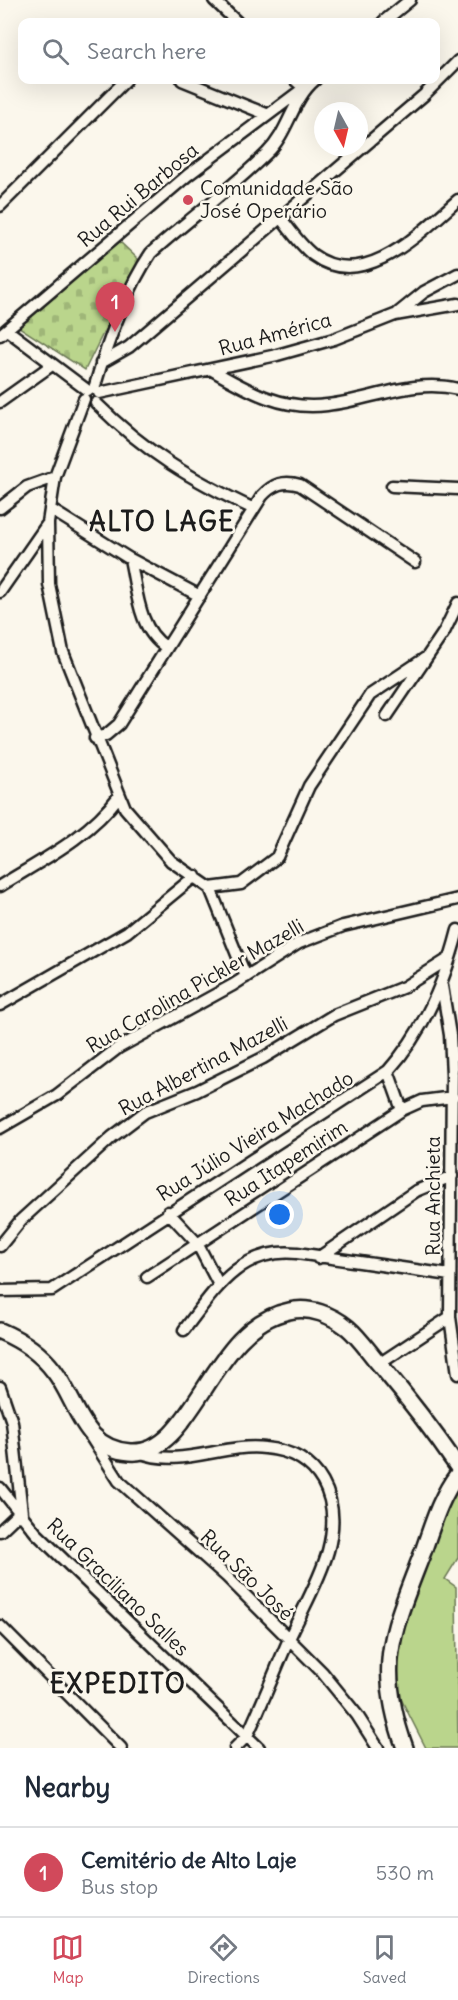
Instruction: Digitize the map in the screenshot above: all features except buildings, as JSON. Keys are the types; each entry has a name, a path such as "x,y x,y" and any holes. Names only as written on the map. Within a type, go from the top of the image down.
{"street":[{"path":"214,0 233,18"},
{"path":"388,18 410,0"},
{"path":"440,79 458,61"},
{"path":"0,206 122,84"},
{"path":"192,84 266,114"},
{"path":"246,977 210,888 171,861 158,849 118,796 69,671 56,627 49,584 48,523 55,477 74,428 92,396 101,363 139,272 151,253 267,153 283,131 304,88 300,84"},
{"name":"Rua Rui Barbosa","path":"3,333 151,205 266,114 310,84"},
{"path":"101,363 129,347 435,84"},
{"path":"280,217 312,255 334,264 357,266 381,258 406,245 458,201"},
{"path":"395,315 424,292 458,274"},
{"name":"Rua América","path":"92,396 318,344 395,315 458,304"},
{"path":"3,333 92,396 128,434 172,467 254,509"},
{"path":"0,402 51,365"},
{"path":"212,369 254,393 297,405 327,405 408,387 432,386 458,389"},
{"path":"0,508 27,487 55,477"},
{"path":"95,738 106,735 119,724 254,509 274,486 294,483 415,561"},
{"path":"392,486 458,489"},
{"path":"50,509 130,559 200,596"},
{"path":"0,592 48,523"},
{"path":"130,559 145,625 156,641 166,647"},
{"path":"387,716 427,657 458,603"},
{"path":"210,888 242,884 277,856 309,786 370,695 427,657"},
{"path":"0,885 75,838 101,817 118,796"},
{"path":"0,1005 127,932 195,876"},
{"name":"Rua Carolina Pickler Mazelli","path":"0,1128 57,1095 118,1048 246,977 299,944 343,926 458,899"},
{"name":"Rua Júlio Vieira Machado","path":"0,1292 52,1290 168,1212 388,1071 415,1035 442,983 458,930"},
{"name":"Rua Albertina Mazelli","path":"0,1246 21,1220 112,1137 145,1112 197,1091 263,1058 334,1015 404,987 450,958"},
{"name":"Rua Anchieta","path":"442,983 442,1002 450,1035 453,1097 450,1317 458,1374"},
{"path":"388,1071 402,1110"},
{"name":"Rua Itapemirim","path":"147,1277 402,1110 422,1101 453,1097"},
{"path":"318,1258 416,1191 452,1176"},
{"path":"168,1212 197,1243 219,1285"},
{"path":"184,1330 233,1270 265,1256 286,1252 450,1275"},
{"path":"138,1452 169,1436 182,1422 235,1343 254,1326 274,1315 298,1309 330,1316 355,1335 458,1467"},
{"path":"379,1364 450,1317"},
{"path":"0,1331 27,1344 53,1369 87,1432 105,1446 149,1456 176,1458 242,1448 287,1451 303,1458 323,1480 329,1495 330,1537 323,1563 247,1736 235,1748"},
{"name":"Rua Graciliano Salles","path":"0,1387 12,1422 21,1516 259,1748"},
{"name":"Rua São José","path":"87,1432 119,1481 227,1577 343,1697 378,1748"},
{"path":"405,1748 395,1720 391,1698 389,1665 395,1622 443,1496 458,1474"},
{"path":"0,1488 21,1516"},
{"name":"Rua Graciliano Salles","path":"0,1531 21,1516"},
{"path":"0,1626 121,1748"}],"green space":[{"path":"119,241 139,260 85,370 19,327"},
{"path":"458,1487 458,1558 445,1579 456,1587 458,1748 426,1748 398,1693 392,1656 443,1511"}],"place":[{"name":"Comunidade São José Operário","path":"188,200"},
{"name":"Cemitério de Alto Laje","path":"115,332"}],"district":[{"name":"ALTO LAGE","path":"162,522"},
{"name":"EXPEDITO","path":"118,1684"}]}
